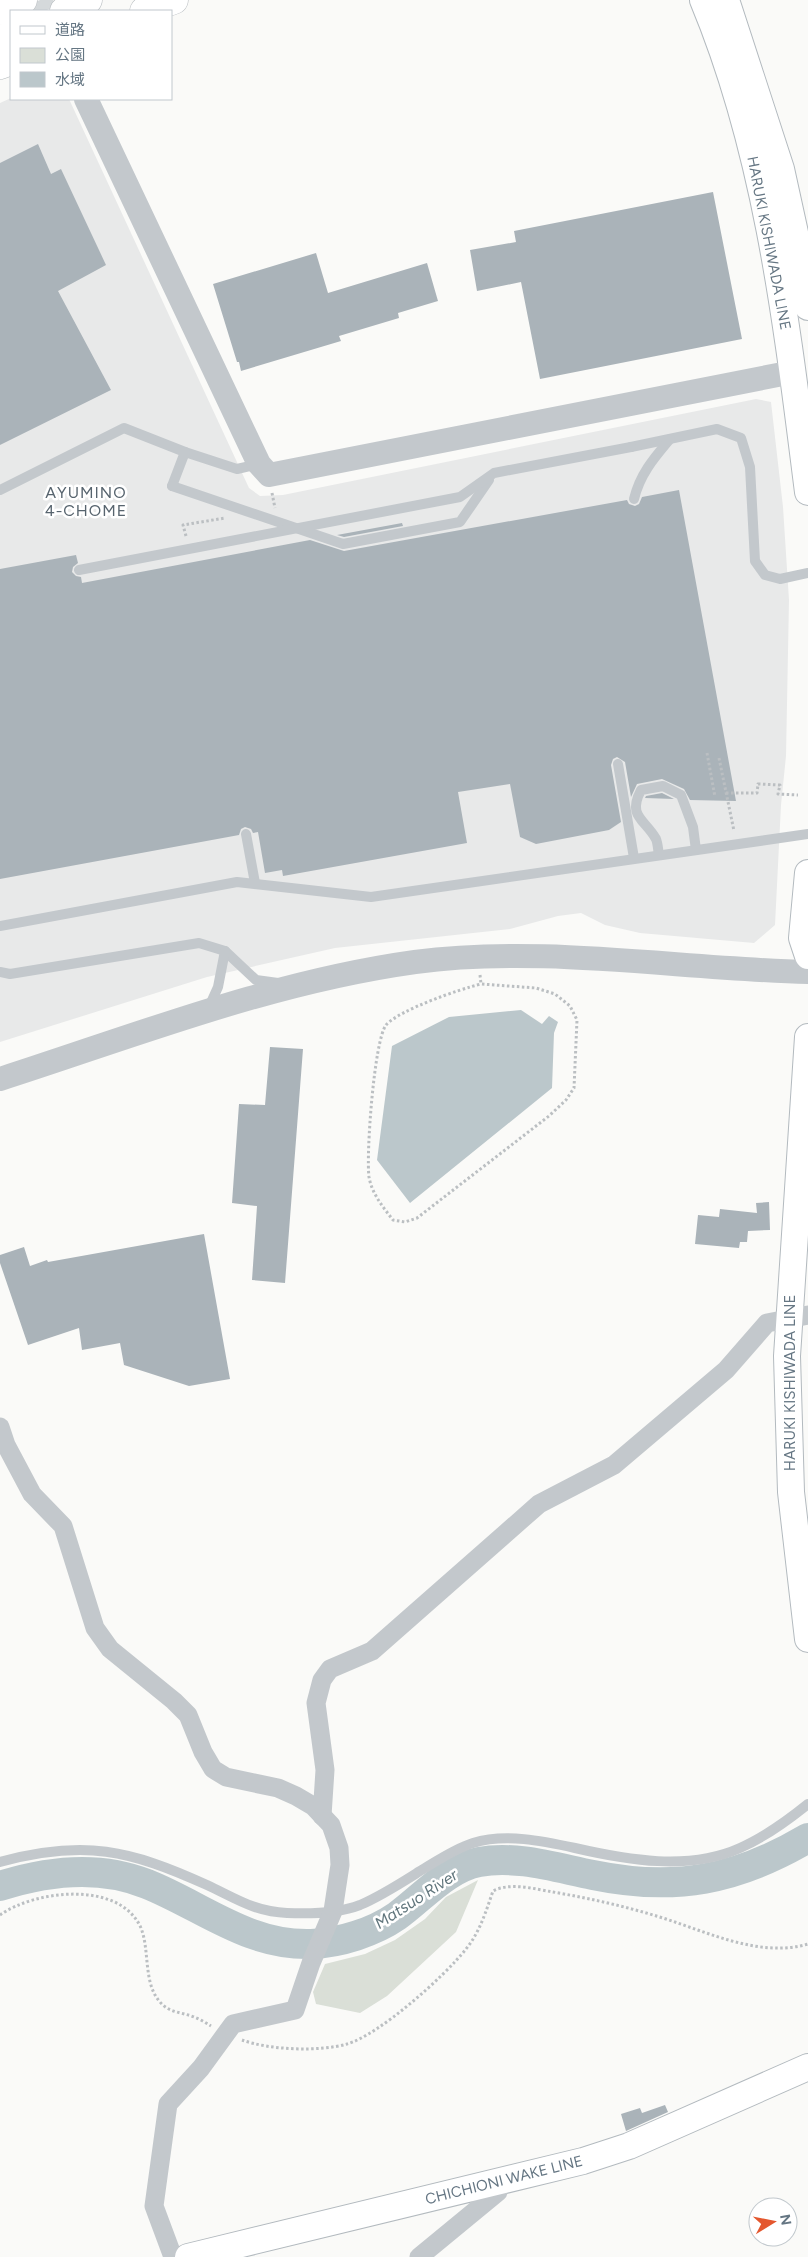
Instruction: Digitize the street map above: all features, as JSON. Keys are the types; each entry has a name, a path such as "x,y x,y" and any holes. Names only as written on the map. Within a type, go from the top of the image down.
{"highway":[{"path":"0,11 24,0"},
{"path":"66,10 88,0"},
{"path":"147,10 174,0"}],"main road":[{"name":"HARUKI KISHIWADA LINE","path":"703,0 738,99 774,251 793,372 808,492"},
{"name":"HARUKI KISHIWADA LINE","path":"726,0 781,169 797,242 808,307"},
{"path":"808,873 802,938 808,956"},
{"name":"HARUKI KISHIWADA LINE","path":"808,1037 798,1316 787,1356 791,1492 808,1639"},
{"name":"CHICHIONI WAKE LINE","path":"188,2257 583,2161 629,2146 808,2067"}],"street":[{"path":"86,100 259,464 269,475 793,372"},
{"path":"0,1079 208,1010 291,986 415,962 479,957 570,958 808,972"},
{"path":"322,1816 324,1770 316,1703 322,1680 330,1668 372,1652 539,1504 614,1465 726,1370 767,1323 798,1316"},
{"path":"0,1427 6,1445 32,1494 63,1526 95,1628 110,1649 174,1700 188,1715 203,1752 214,1769 226,1777 278,1788 314,1806 331,1825 339,1848 340,1865 333,1911 311,1963 295,2010 233,2024 201,2068 168,2104 154,2206 173,2257"},
{"path":"420,2257 498,2192 500,2181"}],"lane":[{"path":"0,490 124,428 185,452 237,469 259,464"},
{"path":"79,570 460,497 494,473 718,429 741,438 750,467 755,561 765,574 780,579 808,573"},
{"path":"634,499 637,485 645,470 670,439"},
{"path":"185,452 172,486 343,544 460,522 494,473"},
{"path":"618,764 634,858"},
{"path":"659,855 656,840 638,818 634,802 641,790 663,786 681,795 693,827 696,850"},
{"path":"246,834 255,883"},
{"path":"1,926 237,882 371,897 808,834"},
{"path":"0,972 10,974 199,943 224,951 256,980 291,986"},
{"path":"208,1010 218,987 224,951"},
{"path":"0,1862 27,1854 99,1849 139,1857 168,1867 248,1906 287,1913 333,1911 358,1906 446,1855 474,1843 504,1839 534,1841 643,1860 680,1861 714,1856 739,1849 767,1834 808,1804"}],"path":[{"path":"707,754 715,797"},
{"path":"720,758 733,831 740,830"},
{"path":"726,793 758,793 758,784 780,785 778,794 798,795"},
{"path":"479,957 481,984"},
{"path":"481,984 536,988 555,994 570,1006 577,1020 574,1088 566,1100 549,1116 417,1218 405,1222 393,1220 374,1193 369,1177 368,1153 377,1054 381,1034 387,1024 406,1013 453,991 481,984"},
{"path":"0,1915 8,1909 42,1898 75,1895 96,1896 121,1904 140,1927 147,1949 150,1983 159,2001 168,2010 195,2017 225,2034 245,2042 301,2050 347,2044 372,2033 435,1981 466,1949 479,1930 493,1891 501,1887 531,1888 616,1904 744,1944 774,1949 808,1944"}],"shaded area":[{"path":"10,98 10,100 69,100 249,488 260,496 283,495 756,399 771,402 783,507 789,600 786,756 781,805 775,925 754,943 640,933 605,925 581,913 558,916 510,929 335,948 207,977 0,1042 0,103"}],"green space":[{"path":"478,1880 456,1932 387,1996 360,2013 316,2004 313,1992 325,1964 365,1954 395,1940 425,1919 446,1897"}],"water":[{"path":"521,1010 542,1024 549,1016 558,1022 554,1033 552,1088 410,1203 377,1160 392,1046 449,1017"}],"building":[{"path":"38,144 51,174 61,169 106,265 58,291 111,390 0,445 0,163"},
{"path":"713,192 742,339 540,379 521,282 477,291 470,250 516,242 514,231"},
{"path":"316,253 328,293 427,263 438,301 398,313 399,318 339,336 341,341 241,371 213,284"},
{"path":"679,490 736,801 690,800 684,789 662,779 637,784 631,797 625,762 617,757 613,759 611,765 621,822 609,830 536,844 520,837 510,784 458,792 467,843 283,876 282,870 265,873 258,832 253,833 251,829 245,827 241,829 239,835 0,879 0,569 76,555 78,563 73,567 72,572 76,576 81,577 82,583 310,540 344,551 627,500 629,504 635,506 639,504 642,497"},
{"path":"402,523 403,526 344,537 337,535"},
{"path":"662,793 674,799 645,798 646,796"},
{"path":"270,1047 303,1049 285,1283 252,1280 257,1206 232,1203 239,1104 265,1105"},
{"path":"769,1202 770,1230 748,1231 747,1242 740,1242 739,1248 695,1244 698,1215 719,1217 720,1209 757,1213 756,1203"},
{"path":"204,1234 230,1379 189,1386 124,1365 120,1343 82,1350 79,1328 28,1345 0,1263 0,1255 24,1247 30,1266 47,1260 48,1262"},
{"path":"665,2105 668,2112 626,2131 621,2114 640,2108 642,2113"}],"waterway":[{"name":"Matsuo River","path":"0,1886 55,1874 74,1872 111,1874 147,1884 246,1932 288,1943 311,1944 345,1939 378,1927 397,1916 456,1870 479,1862 493,1860 522,1861 623,1880 678,1882 705,1879 730,1873 756,1864 808,1838"}],"tunnel":[{"path":"40,0 45,10"}],"district":[{"name":"AYUMINO 4-CHOME","path":"86,501"}]}
